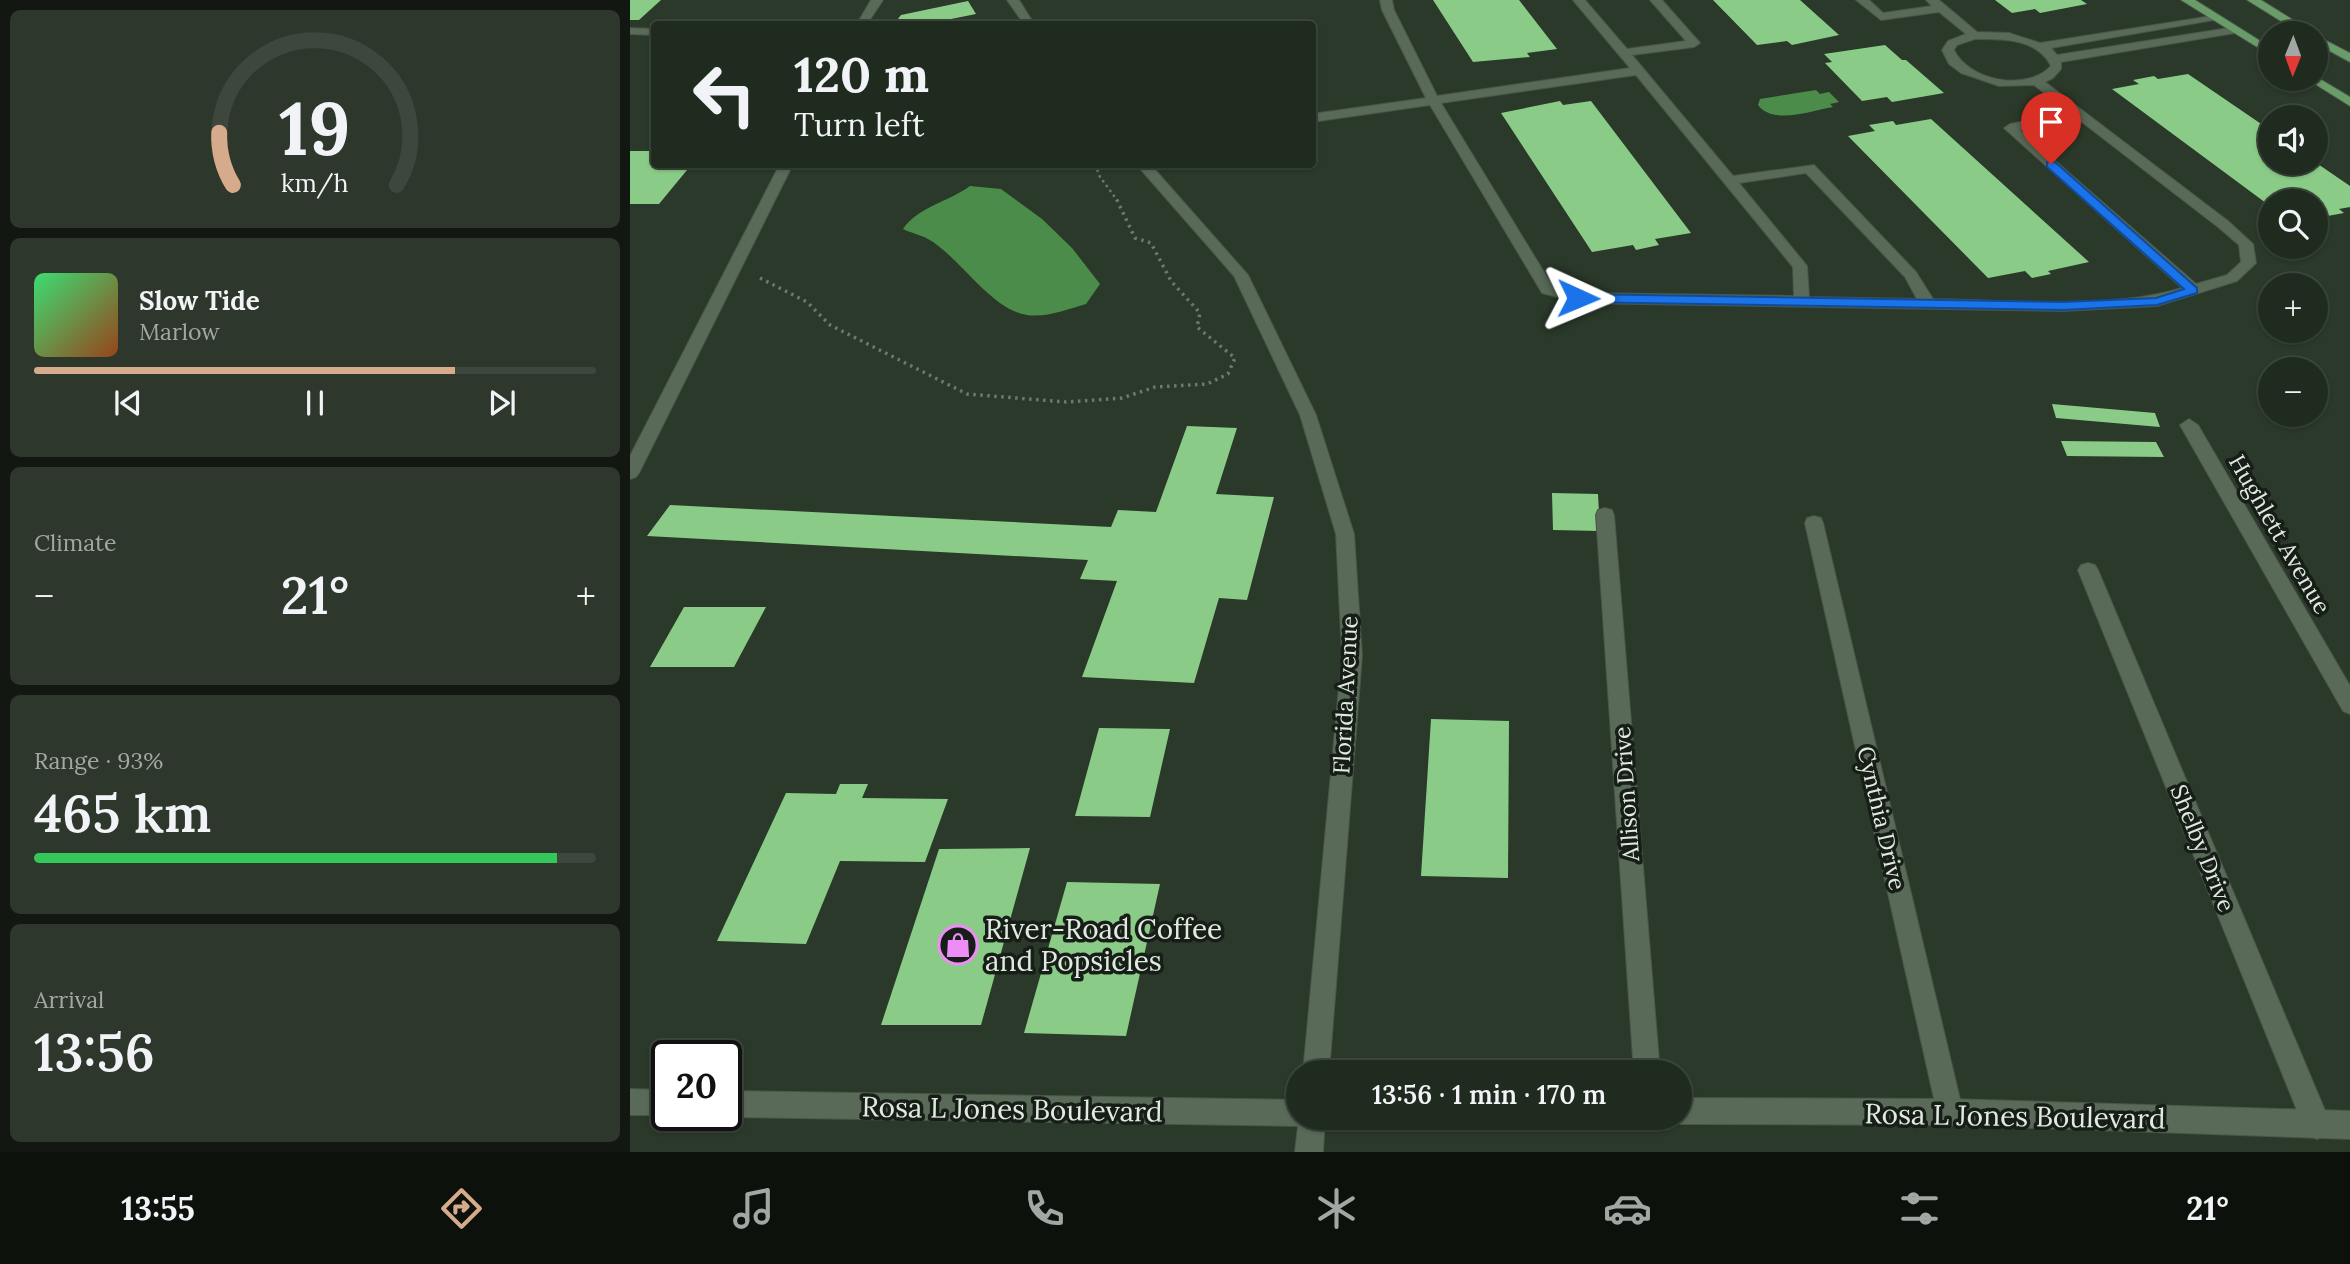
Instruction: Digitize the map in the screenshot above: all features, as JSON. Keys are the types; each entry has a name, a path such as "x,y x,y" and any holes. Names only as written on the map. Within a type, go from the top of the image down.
{"main road":[{"path":"2188,0 2258,44"},
{"path":"2253,0 2288,21"},
{"path":"2328,45 2350,58"},
{"path":"2328,88 2350,102"}],"street":[{"path":"864,21 877,0"},
{"path":"1013,0 1027,21"},
{"path":"1386,0 1388,10 1433,100 1547,290 1578,298 2063,306 2157,301 2232,278 2249,263 2246,244 2223,223 2036,81"},
{"path":"1579,0 1800,266 1802,301"},
{"path":"1624,53 1694,43 1656,0"},
{"path":"1862,0 1881,17 1937,4 1974,35"},
{"path":"2041,46 2214,17"},
{"path":"2055,59 2235,30"},
{"path":"630,32 651,32"},
{"path":"1974,35 2009,36 2041,46 2055,59 2057,66 2054,72 2036,81 2001,82 1968,73 1955,65 1949,58 1948,50 1952,43 1974,35"},
{"path":"1316,117 1638,71"},
{"path":"2081,115 2010,128 2193,290"},
{"path":"630,473 784,168"},
{"name":"Florida Avenue","path":"1146,168 1241,275 1308,415 1345,534 1352,655 1317,1060"},
{"path":"1729,181 1810,168 1911,275 1927,302"},
{"name":"Hughlett Avenue","path":"2189,425 2350,705"},
{"name":"Allison Drive","path":"1605,516 1646,1060"},
{"name":"Cynthia Drive","path":"1814,523 1950,1112"},
{"name":"Shelby Drive","path":"2088,570 2317,1125"},
{"path":"630,1102 651,1103"},
{"name":"Rosa L Jones Boulevard","path":"742,1104 1286,1113"},
{"name":"Rosa L Jones Boulevard","path":"1692,1111 1950,1112 2350,1125"},
{"path":"1309,1152 1311,1130"}],"path":[{"path":"758,274 761,279 807,302 830,325 967,394 1066,402 1122,398 1155,387 1207,384 1228,374 1234,358 1198,327 1200,313 1179,295 1163,271 1151,243 1135,238 1113,191 1100,177 1097,168"}],"shaded area":[{"path":"1816,90 1820,94 1829,92 1839,102 1830,104 1833,107 1792,115 1773,114 1758,105 1760,99"},
{"path":"970,186 1001,189 1042,219 1072,248 1100,284 1086,304 1042,315 1027,315 1014,311 988,293 940,247 903,229 917,215"}],"building":[{"path":"630,0 661,0 639,20 630,20"},
{"path":"1433,0 1519,0 1557,49 1527,53 1530,57 1473,62"},
{"path":"1713,0 1800,0 1839,35 1792,45 1787,41 1757,45"},
{"path":"1995,0 2081,0 2087,4 2040,13 2035,9 2012,13"},
{"path":"968,1 976,14 941,21 896,21 901,15"},
{"path":"1885,45 1944,93 1892,102 1887,97 1862,101 1825,63 1832,62 1824,54"},
{"path":"2188,74 2258,122 2258,175 2328,175 2328,171 2350,186 2350,207 2339,209 2344,213 2328,216 2328,189 2258,189 2258,197 2112,89 2139,84 2133,80 2154,76 2158,79"},
{"path":"1560,101 1563,105 1591,101 1691,233 1655,239 1659,245 1636,250 1633,245 1592,252 1501,113"},
{"path":"1931,119 2089,262 2048,271 2051,274 2032,278 2025,271 1988,278 1848,136 1875,131 1869,125 1893,121 1896,125"},
{"path":"630,151 651,151 651,168 689,168 659,204 630,204"},
{"path":"2052,404 2155,413 2160,427 2056,418"},
{"path":"1187,426 1237,428 1216,494 1274,497 1247,600 1219,598 1194,683 1082,677 1117,581 1080,579 1088,560 647,536 670,505 1111,527 1118,510 1156,512"},
{"path":"2061,441 2156,442 2164,457 2067,456"},
{"path":"1552,493 1598,494 1600,531 1553,530"},
{"path":"684,607 766,607 734,667 650,667"},
{"path":"1431,719 1509,721 1508,878 1421,876"},
{"path":"1099,728 1170,729 1150,817 1075,816"},
{"path":"840,784 868,784 862,798 948,799 925,862 840,861 806,944 717,941 786,793 836,794"},
{"path":"1030,848 981,1025 881,1025 939,849"},
{"path":"1067,882 1160,884 1126,1036 1024,1033"}],"place":[{"name":"River-Road Coffee and Popsicles","path":"958,945"}],"route":[{"path":"1578,298 2063,306 2157,301 2193,290 2051,164"}]}
